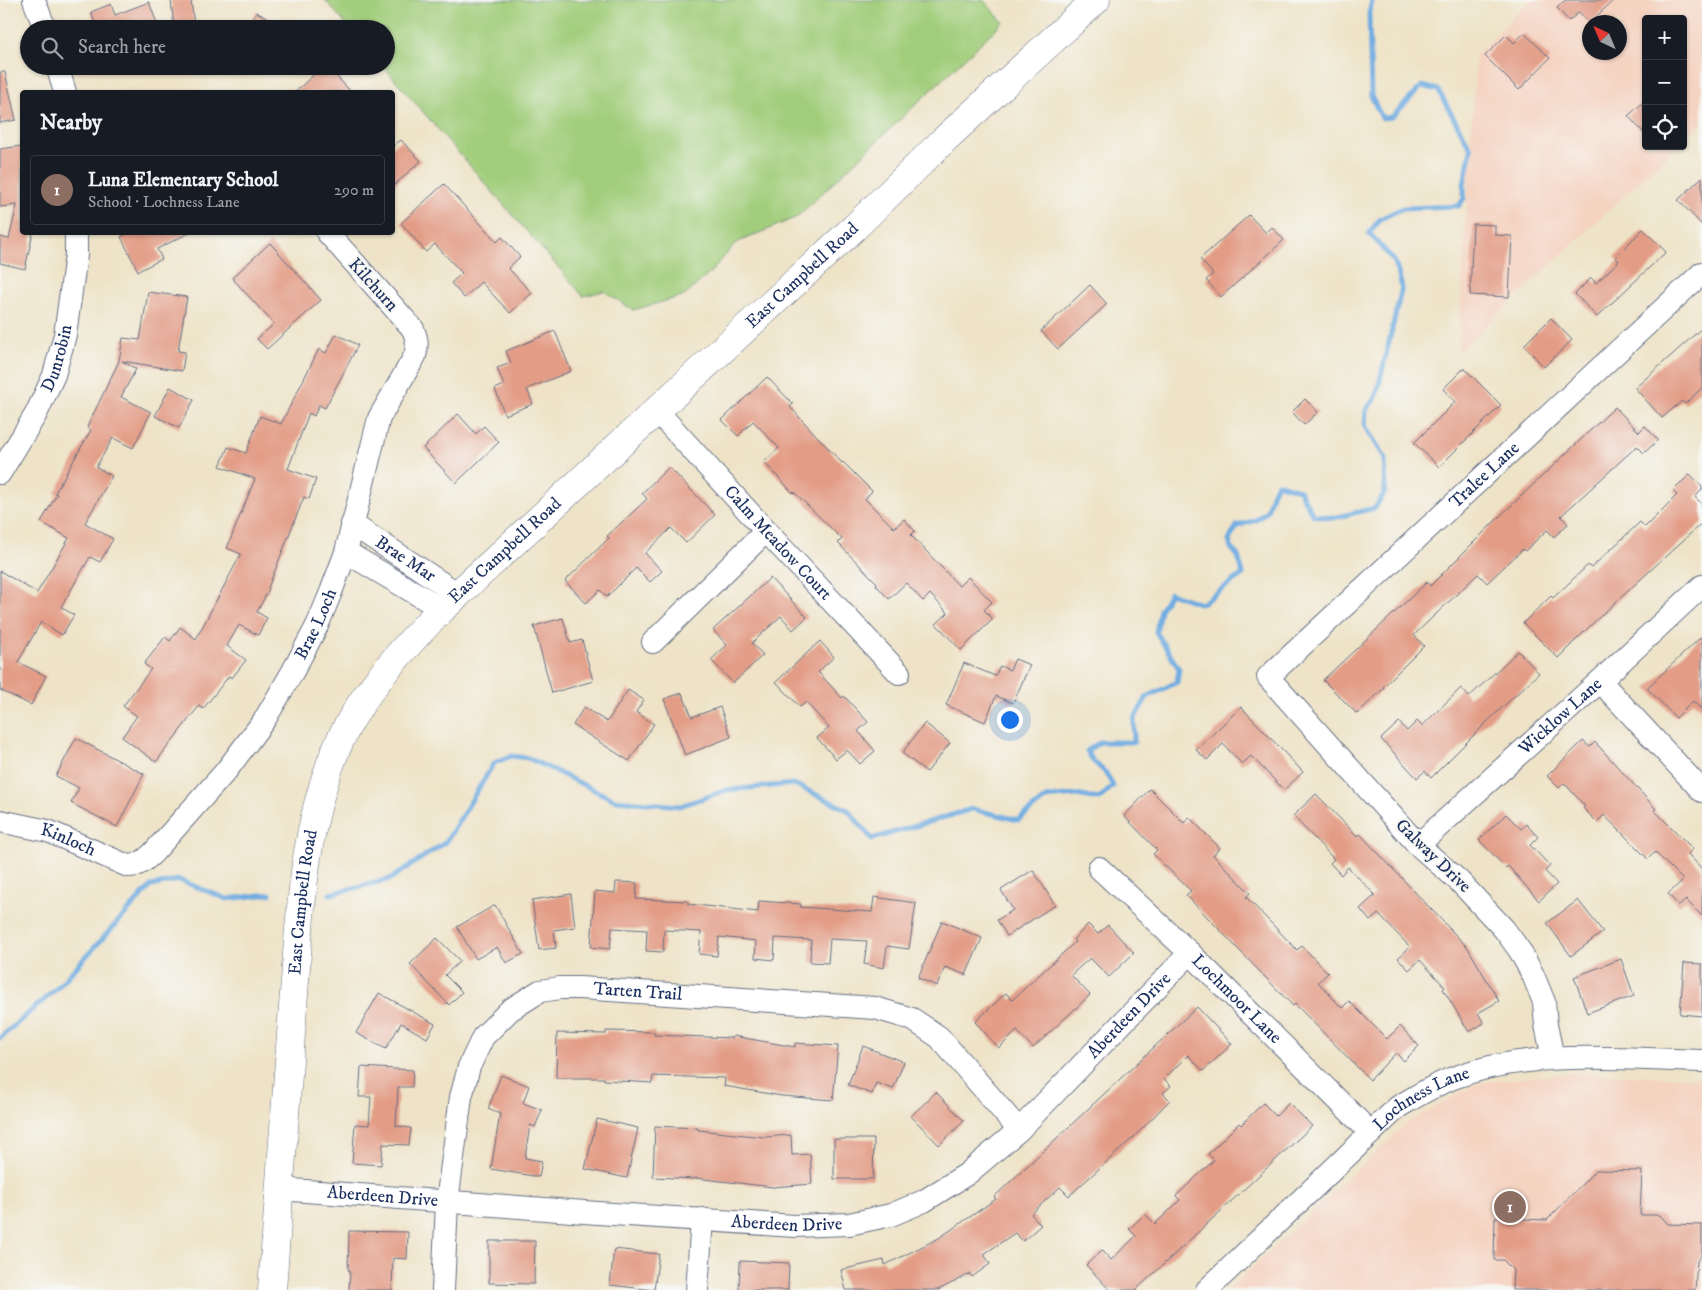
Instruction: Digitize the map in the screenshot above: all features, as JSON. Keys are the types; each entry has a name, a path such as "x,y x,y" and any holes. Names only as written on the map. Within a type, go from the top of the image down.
{"main road":[{"name":"East Campbell Road","path":"272,1290 302,890 316,808 338,747 351,721 383,674 450,602 1096,0"}],"street":[{"path":"34,0 42,20"},
{"path":"60,75 64,90"},
{"name":"Dunrobin","path":"0,473 36,414 54,375 65,335 76,256 76,235"},
{"name":"Kilchurn","path":"330,235 413,329 417,339"},
{"name":"Tralee Lane","path":"1268,678 1702,273"},
{"name":"Brae Loch","path":"134,866 153,853 226,771 265,719 293,672 317,626 346,552 379,418 415,356 417,339"},
{"name":"Calm Meadow Court","path":"657,410 766,531 899,673"},
{"name":"Brae Mar","path":"352,524 450,602"},
{"path":"653,642 766,531"},
{"name":"Brae Mar","path":"346,552 450,602"},
{"name":"Wicklow Lane","path":"1418,845 1702,586"},
{"name":"Galway Drive","path":"1268,678 1418,845 1459,881 1504,929 1520,951 1533,974 1544,1002 1546,1025 1553,1058"},
{"path":"1600,681 1702,791"},
{"name":"Kinloch","path":"0,821 48,832 128,866 134,866"},
{"name":"Lochmoor Lane","path":"1099,868 1190,953 1371,1133"},
{"name":"Aberdeen Drive","path":"280,1189 739,1223 850,1224 892,1215 924,1201 967,1174 1019,1130 1190,953"},
{"name":"Tarten Trail","path":"443,1290 447,1202 461,1097 469,1067 482,1037 510,1010 540,991 560,988 590,988 875,1008 912,1019 939,1036 1019,1130"},
{"name":"Lochness Lane","path":"1207,1290 1398,1107 1426,1090 1455,1077 1512,1062 1553,1058 1702,1061"},
{"path":"697,1290 702,1219"}],"shaded area":[{"path":"1530,0 1702,0 1702,123 1687,136 1687,15 1642,15 1642,150 1673,150 1458,352 1476,55"},
{"path":"1572,1073 1702,1078 1702,1290 1228,1290 1407,1123 1477,1083"}],"green space":[{"path":"325,0 983,0 1003,22 797,217 736,243 710,273 684,296 633,310 604,291 583,296 391,75 395,75 395,20 342,20"}],"building":[{"path":"171,0 191,0 193,20 173,20"},
{"path":"1565,0 1614,0 1598,15 1582,15 1579,12 1569,21 1557,8"},
{"path":"149,2 156,20 94,20 91,12 111,4 115,15"},
{"path":"256,12 271,20 252,20"},
{"path":"1524,33 1550,58 1519,90 1485,56 1506,35 1514,43"},
{"path":"0,72 5,72 16,120 0,123"},
{"path":"313,75 335,75 349,90 297,90"},
{"path":"1642,104 1642,131 1628,116"},
{"path":"401,140 421,161 395,184 395,145"},
{"path":"20,146 20,235 32,235 25,269 0,263 0,237 9,239 17,205 0,207 0,149"},
{"path":"1702,177 1702,225 1678,200"},
{"path":"444,184 497,242 502,237 520,257 508,268 532,293 510,313 481,282 464,298 451,283 462,273 435,244 426,252 401,223"},
{"path":"1249,215 1266,233 1272,227 1284,240 1221,297 1206,280 1213,274 1200,259"},
{"path":"1473,224 1495,225 1495,235 1512,236 1509,297 1470,295"},
{"path":"1643,229 1666,252 1597,317 1575,294 1591,278 1596,283 1619,261 1615,257"},
{"path":"125,235 185,235 157,249 162,259 138,271 121,237"},
{"path":"270,243 321,300 267,349 257,339 274,324 232,278"},
{"path":"1090,285 1107,304 1058,349 1041,331"},
{"path":"148,292 187,297 178,351 185,352 182,371 122,361 136,369 121,397 151,412 133,448 113,438 96,467 112,476 85,523 113,539 100,562 90,557 61,607 74,615 62,635 41,622 18,662 46,676 31,705 0,690 0,571 37,593 69,538 41,522 57,494 55,493 91,430 87,427 119,361 123,338 140,340"},
{"path":"1551,318 1572,340 1544,367 1524,345"},
{"path":"1702,328 1702,388 1685,404 1682,401 1662,418 1635,388"},
{"path":"555,331 571,371 527,389 533,404 505,415 495,389 504,385 497,368 511,363 506,351"},
{"path":"336,334 358,345 325,408 319,405 314,416 309,413 288,469 316,479 309,499 304,497 269,589 257,612 267,618 258,635 239,625 227,646 246,660 232,678 229,676 203,709 199,706 156,762 122,737 137,716 123,706 151,669 144,664 165,637 170,641 180,627 196,639 241,554 227,548 255,479 220,466 228,447 246,453 260,416 281,424 319,349 326,353"},
{"path":"1464,368 1501,405 1439,467 1414,443 1455,402 1443,389"},
{"path":"767,377 793,404 790,407 842,463 872,491 865,499 894,528 904,519 915,531 911,535 959,586 968,577 992,602 984,610 993,619 961,650 936,624 948,613 930,594 923,601 906,583 889,599 876,585 877,583 838,543 842,539 793,493 764,462 779,448 753,421 738,436 722,420"},
{"path":"170,387 194,400 179,428 155,416"},
{"path":"1305,399 1318,412 1304,425 1292,412"},
{"path":"1615,407 1639,432 1645,426 1658,440 1644,453 1637,446 1561,516 1568,524 1554,537 1547,530 1525,551 1523,549 1487,583 1478,574 1414,635 1424,646 1357,714 1323,680 1427,582 1430,586 1496,520"},
{"path":"458,414 476,434 484,426 499,442 456,483 423,448"},
{"path":"669,467 715,515 686,543 671,528 645,553 662,571 650,582 636,568 607,597 600,590 586,603 565,581 609,538 607,536 647,499 642,493"},
{"path":"1690,474 1702,487 1702,490 1695,497 1702,504 1702,523 1592,624 1558,658 1523,623 1551,596 1553,598 1588,565 1591,568 1640,522 1645,527 1677,495 1673,491"},
{"path":"770,578 807,617 793,630 781,616 752,643 763,655 733,683 711,660 727,645 713,630"},
{"path":"563,618 570,643 582,640 593,681 552,693 534,626"},
{"path":"1702,636 1702,710 1693,701 1676,718 1647,688"},
{"path":"820,641 834,657 818,672 868,722 858,731 875,751 860,764 847,750 836,759 817,738 829,728 806,702 800,707 776,682"},
{"path":"1518,651 1539,673 1431,778 1425,771 1417,778 1381,739 1399,722 1407,731 1417,721 1422,726 1461,688 1469,697"},
{"path":"1015,659 1030,665 1013,703 996,696 985,722 946,705 964,663 995,676 1000,666 1010,670"},
{"path":"628,690 644,700 636,712 654,724 629,761 573,725 584,707 607,722"},
{"path":"682,693 692,717 720,707 731,737 685,755 664,699"},
{"path":"1241,707 1303,772 1284,790 1251,756 1242,764 1223,744 1207,760 1196,750"},
{"path":"925,723 950,743 927,772 902,753"},
{"path":"76,738 144,774 117,827 71,803 79,788 56,776"},
{"path":"1583,741 1590,747 1595,742 1656,809 1654,810 1693,849 1688,854 1702,869 1702,916 1686,900 1679,906 1668,894 1683,880 1655,852 1648,859 1604,815 1597,822 1583,808 1585,806 1564,783 1559,788 1547,776"},
{"path":"1150,789 1184,823 1189,817 1220,848 1213,855 1250,893 1246,897 1297,950 1302,946 1328,973 1318,982 1342,1008 1349,1001 1387,1039 1400,1026 1419,1046 1404,1061 1396,1053 1370,1080 1295,1004 1293,1006 1186,895 1191,891 1153,854 1157,850 1124,816"},
{"path":"1316,794 1357,836 1360,834 1468,948 1499,1001 1478,1013 1484,1023 1469,1032 1443,989 1445,987 1420,960 1409,970 1398,958 1410,947 1378,914 1370,921 1360,909 1375,895 1348,867 1341,875 1330,863 1334,859 1293,816"},
{"path":"1506,814 1521,829 1526,824 1538,837 1530,845 1550,866 1545,871 1557,884 1539,901 1508,866 1506,868 1479,840"},
{"path":"1033,870 1055,905 1007,936 997,920 1013,910 1001,890"},
{"path":"616,882 637,883 636,899 688,901 688,904 758,912 759,901 801,904 800,907 872,912 874,897 916,903 909,949 887,946 884,968 864,964 867,941 830,939 828,963 810,962 811,940 775,938 774,960 755,958 756,941 719,937 717,956 699,954 701,932 664,930 663,952 646,951 647,930 612,928 610,949 591,947 595,891 615,893"},
{"path":"571,894 575,927 554,930 556,948 539,950 532,900"},
{"path":"1578,900 1603,932 1571,956 1547,923"},
{"path":"495,905 523,954 506,963 497,947 476,959 457,927"},
{"path":"942,921 982,938 966,975 945,967 937,986 918,978"},
{"path":"1088,924 1098,934 1108,925 1134,953 1109,977 1090,958 1071,975 1090,995 1033,1048 1017,1031 999,1048 975,1022 1006,993 1012,1000 1075,942 1073,940"},
{"path":"437,938 460,961 445,975 462,992 449,1005 410,964"},
{"path":"1621,959 1634,996 1587,1013 1574,977"},
{"path":"1684,963 1702,964 1702,1016 1680,1014"},
{"path":"379,993 435,1024 427,1038 401,1023 386,1049 356,1033"},
{"path":"1197,1007 1232,1044 1203,1071 1188,1055 1164,1079 1171,1086 1163,1093 1170,1100 1134,1137 1069,1196 1060,1187 1031,1214 1041,1225 1023,1241 1015,1233 984,1254 990,1264 972,1277 970,1274 938,1290 846,1290 841,1270 884,1260 885,1265 939,1238 996,1199 994,1197"},
{"path":"606,1031 655,1032 654,1035 733,1038 733,1036 795,1047 795,1043 838,1046 833,1100 782,1096 724,1086 725,1078 653,1076 652,1083 604,1080 604,1078 556,1078 557,1033 606,1034"},
{"path":"863,1046 904,1062 893,1089 876,1083 872,1094 848,1085"},
{"path":"361,1067 413,1070 412,1087 398,1087 396,1126 411,1128 409,1145 383,1144 381,1165 352,1163 355,1124 369,1125 371,1097 359,1097"},
{"path":"501,1075 529,1086 523,1103 542,1110 535,1127 530,1125 525,1158 542,1161 539,1177 491,1169 500,1114 488,1109"},
{"path":"936,1092 964,1121 939,1145 911,1116"},
{"path":"1263,1103 1276,1116 1289,1103 1312,1126 1136,1290 1110,1290 1086,1265 1102,1250 1111,1260 1136,1236 1129,1229 1145,1214 1155,1224 1180,1200 1176,1196 1214,1160 1208,1154 1239,1123 1241,1125"},
{"path":"597,1119 638,1128 627,1178 585,1169"},
{"path":"655,1126 698,1128 698,1130 764,1137 791,1135 792,1155 810,1154 812,1184 773,1187 695,1178 653,1177"},
{"path":"834,1139 874,1139 873,1179 834,1179"},
{"path":"1596,1170 1642,1171 1640,1215 1660,1215 1668,1224 1702,1225 1702,1255 1697,1261 1695,1290 1512,1290 1513,1270 1503,1260 1494,1260 1495,1218 1547,1220"},
{"path":"349,1231 408,1232 407,1259 393,1258 392,1290 349,1290"},
{"path":"489,1241 535,1241 534,1284 489,1283"},
{"path":"614,1249 659,1254 654,1290 610,1285"},
{"path":"740,1261 789,1263 788,1290 739,1290"}],"waterway":[{"path":"330,894 390,879 446,842 494,763 511,756 528,758 615,800 680,806 727,790 794,784 848,810 872,839 972,809 1018,820 1046,798 1076,795 1099,799 1113,786 1106,773 1093,761 1087,751 1100,742 1134,742 1134,719 1147,697 1177,682 1179,669 1156,632 1160,610 1170,593 1201,604 1243,574 1238,556 1231,548 1229,540 1237,526 1256,520 1267,511 1277,483 1299,490 1313,515 1333,518 1375,508 1385,492 1385,458 1365,426 1366,410 1376,397 1402,287 1395,262 1369,233 1380,219 1403,208 1459,206 1464,198 1464,184 1471,149 1438,90 1422,86 1392,117 1382,118 1371,96 1369,13 1372,0"},
{"path":"0,1038 56,989 151,886 179,880 227,899 270,894"}],"place":[{"name":"Luna Elementary School","path":"1510,1207"}]}
